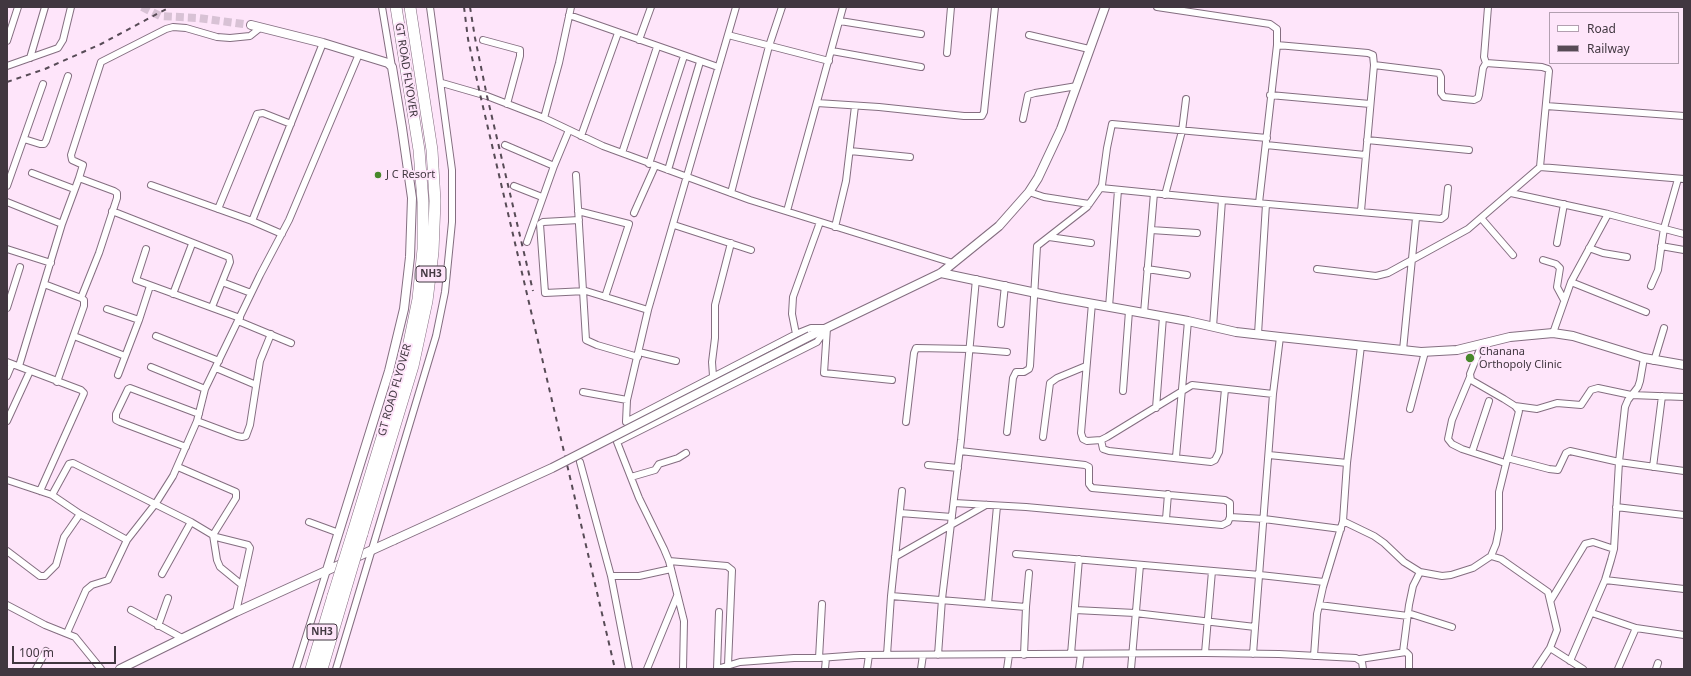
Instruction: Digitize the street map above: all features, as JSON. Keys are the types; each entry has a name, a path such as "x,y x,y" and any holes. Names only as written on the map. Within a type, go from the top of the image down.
{"highway":[{"name":"GT ROAD FLYOVER","path":"358,533 405,362 418,299 423,249 423,202 419,150 396,7"},
{"name":"GT ROAD FLYOVER","path":"311,669 338,597 413,366 427,301 433,252 435,201 432,150 410,7"},
{"name":"GT ROAD FLYOVER","path":"322,669 338,597"}],"street":[{"path":"7,40 18,7"},
{"path":"30,58 45,7"},
{"path":"7,66 58,48 62,44 71,7"},
{"path":"296,669 390,372 404,309 410,257 412,198 382,7"},
{"path":"336,669 436,336 445,292 450,249 453,191 452,170 442,83 430,7"},
{"path":"544,118 559,63 571,7"},
{"path":"639,40 650,7"},
{"path":"736,7 688,177 648,310 626,400 626,422 796,334 811,328 827,328"},
{"path":"731,193 769,46 782,7"},
{"path":"787,211 843,7"},
{"path":"947,53 951,7"},
{"path":"817,103 964,116 982,116 984,112 995,7"},
{"path":"125,668 236,612 552,468 810,336 941,273 999,226 1029,192 1038,178 1061,129 1105,7"},
{"path":"1156,7 1275,26 1277,31 1277,44 1270,95 1267,138 1259,203"},
{"path":"1374,65 1439,73 1441,77 1441,93 1444,97 1474,100 1478,98 1483,68 1486,63 1484,57 1488,7"},
{"path":"569,15 657,47 718,67"},
{"path":"840,21 921,34"},
{"path":"251,25 383,60 392,67"},
{"path":"19,366 62,224 83,165 72,160 71,155 101,62 166,29 173,27 186,28 217,37 230,38 250,36 260,28"},
{"path":"581,136 618,33"},
{"path":"728,35 829,61"},
{"path":"1029,35 1089,49"},
{"path":"483,40 520,50 520,56 507,104"},
{"path":"252,221 323,43"},
{"path":"1277,44 1372,54 1374,65 1366,140 1361,211"},
{"path":"622,153 657,47"},
{"path":"832,51 921,67"},
{"path":"68,633 86,590 92,585 108,580 127,540 156,503 178,467 197,421 205,389 251,293 282,234 326,137 359,54"},
{"path":"634,213 652,165 684,56"},
{"path":"668,170 700,62"},
{"path":"1317,269 1376,276 1388,273 1459,235 1511,193 1540,167 1549,74 1548,69 1486,63"},
{"path":"24,139 40,144 44,144 46,142 68,76"},
{"path":"442,83 470,90 544,118 581,136 622,153 731,193 953,264"},
{"path":"7,186 43,84"},
{"path":"1023,118 1028,96 1035,93 1077,86"},
{"path":"1270,95 1370,104"},
{"path":"1165,194 1182,131 1186,98"},
{"path":"835,227 845,187 855,106"},
{"path":"1546,106 1684,116"},
{"path":"218,209 257,114 263,113 291,124"},
{"path":"1007,432 1014,374 1016,372 1027,371 1030,366 1037,246 1089,204 1101,188 1107,148 1113,123 1182,131 1267,138"},
{"path":"527,242 542,197 569,130"},
{"path":"1366,140 1469,150"},
{"path":"505,145 554,166"},
{"path":"1266,145 1365,155"},
{"path":"850,151 910,157"},
{"path":"1540,167 1681,179 1664,228 1658,270 1651,286"},
{"path":"32,173 74,189"},
{"path":"576,175 586,341 638,354 676,361"},
{"path":"79,178 117,193 117,198 99,253 81,298"},
{"path":"151,185 252,221 282,234"},
{"path":"514,186 542,197"},
{"path":"1101,188 1345,211 1361,211 1416,218 1441,219 1444,218 1448,188"},
{"path":"1109,307 1118,190"},
{"path":"1029,192 1044,197 1089,204"},
{"path":"1144,313 1154,193"},
{"path":"1511,193 1608,214 1684,234"},
{"path":"1213,327 1222,200"},
{"path":"7,202 62,224"},
{"path":"1258,334 1266,204"},
{"path":"1557,243 1564,204"},
{"path":"112,211 192,244 230,257 231,259 212,307"},
{"path":"578,211 629,224 605,297"},
{"path":"1553,333 1570,282 1608,214"},
{"path":"1402,350 1416,218"},
{"path":"1481,218 1513,255"},
{"path":"579,220 542,222 540,224 539,229 545,293 582,291 648,310"},
{"path":"796,334 792,314 793,297 820,222"},
{"path":"674,225 750,250"},
{"path":"1151,230 1197,233"},
{"path":"1049,237 1091,243"},
{"path":"713,376 712,362 715,338 715,306 731,243"},
{"path":"173,294 192,244"},
{"path":"1661,246 1684,250"},
{"path":"1589,248 1603,253 1627,257"},
{"path":"7,249 51,263"},
{"path":"146,249 135,279 138,282 212,307 291,343"},
{"path":"1543,260 1556,264 1560,268 1557,287 1564,300"},
{"path":"7,308 20,267"},
{"path":"1147,269 1187,275"},
{"path":"941,273 1213,327 1280,338 1425,352 1451,351 1510,337 1553,333 1573,336 1654,361 1684,365"},
{"path":"938,655 942,599 960,451 976,279"},
{"path":"222,282 251,293"},
{"path":"1570,282 1646,312"},
{"path":"44,284 81,298 85,302 58,382"},
{"path":"1001,324 1005,285"},
{"path":"118,375 150,286"},
{"path":"1092,303 1081,433 1083,439 1087,441 1101,440 1192,386 1273,394"},
{"path":"107,309 139,320"},
{"path":"1123,391 1130,311"},
{"path":"1156,408 1163,317"},
{"path":"1176,457 1188,321"},
{"path":"827,328 824,373 892,380"},
{"path":"683,669 682,649 685,627 669,561 617,442 816,342 827,328"},
{"path":"1654,361 1664,328"},
{"path":"197,421 237,436 246,436 250,426 261,357 271,334"},
{"path":"74,336 125,356"},
{"path":"156,336 219,361"},
{"path":"1253,654 1273,394 1280,338"},
{"path":"1482,344 1447,436 1449,442 1452,444 1472,452 1555,470 1560,468 1564,456 1568,451 1619,462 1684,471"},
{"path":"1314,656 1319,605 1324,582 1343,521 1347,463 1360,346"},
{"path":"906,422 914,351 919,348 970,349 1007,352"},
{"path":"1410,409 1425,352"},
{"path":"1570,661 1605,580 1614,549 1619,462 1626,404 1638,387 1644,358"},
{"path":"7,376 9,363 81,390 84,393 40,491"},
{"path":"1043,437 1050,382 1086,366"},
{"path":"151,368 205,389"},
{"path":"216,368 256,385"},
{"path":"7,421 30,371"},
{"path":"1343,521 1374,536 1384,543 1404,562 1420,572 1442,576 1451,575 1473,568 1491,556 1496,544 1499,529 1499,492 1519,411 1514,406 1475,383 1470,377"},
{"path":"186,447 120,422 116,420 116,414 128,389 130,388 199,414"},
{"path":"1514,406 1537,409 1557,403 1581,405 1591,390 1598,388 1631,395 1684,397"},
{"path":"1101,440 1103,449 1109,451 1176,457 1211,462 1218,456 1225,389"},
{"path":"583,392 626,400"},
{"path":"1653,467 1662,396"},
{"path":"1472,452 1489,401"},
{"path":"954,504 986,505 1166,519 1222,525 1228,522 1230,517 1231,506 1228,502 1168,494 1092,488 1089,484 1089,467 1085,465 960,451"},
{"path":"631,477 655,470 659,464 678,458 686,453"},
{"path":"1269,455 1347,463"},
{"path":"580,462 611,576 629,669"},
{"path":"52,496 69,464 73,463 156,503 213,535 248,545 250,548 236,612"},
{"path":"928,465 958,468"},
{"path":"178,467 236,492 236,498 213,535 217,560 220,567 242,585"},
{"path":"7,480 52,496 80,514 127,540"},
{"path":"887,655 891,596 902,491"},
{"path":"1166,519 1168,494"},
{"path":"895,557 986,505"},
{"path":"988,604 997,506"},
{"path":"1616,507 1684,515"},
{"path":"900,512 952,517"},
{"path":"7,551 40,576 45,576 56,565 64,537 80,514"},
{"path":"1230,517 1264,519 1341,529"},
{"path":"162,574 191,522"},
{"path":"309,522 339,533"},
{"path":"1551,600 1585,544 1593,542 1614,549"},
{"path":"1016,554 1260,574 1324,582"},
{"path":"1491,556 1501,559 1548,592 1557,630 1550,648 1536,669"},
{"path":"1071,654 1079,559"},
{"path":"669,561 727,566 732,570 728,665"},
{"path":"1131,669 1140,565"},
{"path":"611,576 645,575 671,569"},
{"path":"1205,653 1212,570"},
{"path":"1403,652 1412,593 1420,572"},
{"path":"1024,655 1029,574"},
{"path":"1605,580 1684,588"},
{"path":"647,669 677,596"},
{"path":"891,596 1026,607"},
{"path":"158,626 168,598"},
{"path":"819,658 822,604"},
{"path":"7,605 51,628 68,633 77,640 101,669"},
{"path":"1319,605 1408,615 1452,627"},
{"path":"131,610 182,638"},
{"path":"1075,610 1135,613 1255,627"},
{"path":"719,612 717,669 728,665 794,658 826,658 869,655 1205,653 1314,656 1360,659 1403,652 1408,653 1409,669"},
{"path":"1592,612 1636,628 1684,635"},
{"path":"1618,669 1636,628"},
{"path":"1550,648 1583,669"},
{"path":"36,669 46,651"},
{"path":"1079,669 1081,654"},
{"path":"867,669 869,655"},
{"path":"921,669 922,655"},
{"path":"1007,669 1009,655"},
{"path":"825,669 826,658"},
{"path":"1360,659 1363,669"}],"tunnel":[{"path":"142,7 160,16 198,18 251,25"}],"railway":[{"path":"7,82 45,69 101,44 170,7"},
{"path":"464,7 468,39 480,94 615,669"},
{"path":"470,7 487,96 533,291"}],"place":[{"name":"J C Resort","path":"378,175"},
{"name":"Chanana Orthopoly Clinic","path":"1470,358"}]}
